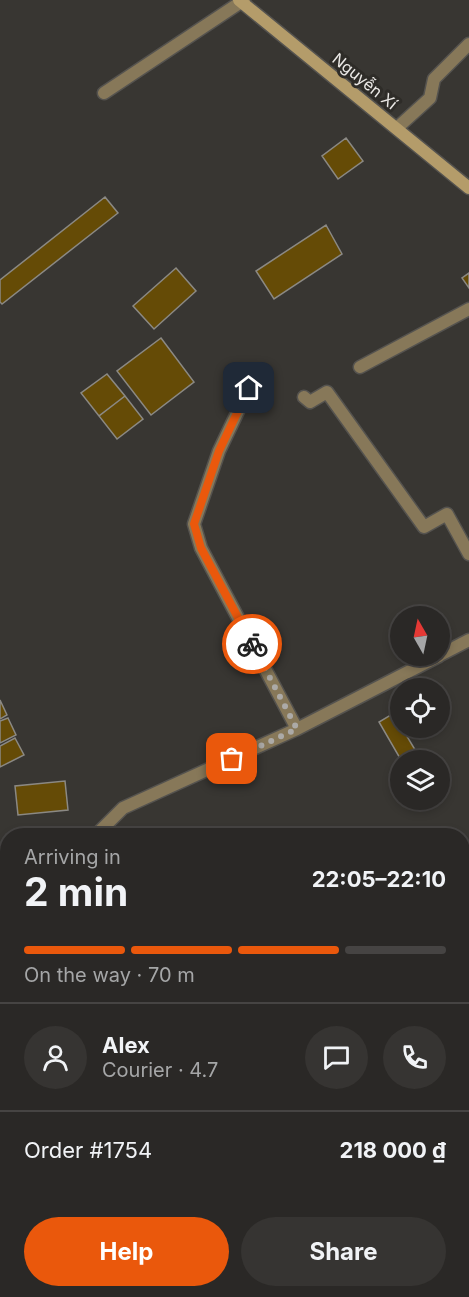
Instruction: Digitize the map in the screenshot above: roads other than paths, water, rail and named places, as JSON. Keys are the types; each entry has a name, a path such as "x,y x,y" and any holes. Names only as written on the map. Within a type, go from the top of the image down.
{"main road":[{"name":"Nguyễn Xí","path":"241,1 469,188"}],"street":[{"path":"104,93 241,1"},
{"path":"397,128 430,98 434,79 469,44"},
{"path":"360,367 469,309"},
{"path":"249,388 219,451 194,524 201,548 297,729"},
{"path":"304,397 310,402 327,392 424,527 447,514 469,554"},
{"path":"450,650 469,640"},
{"path":"104,828 123,808 297,729 418,666"}]}
